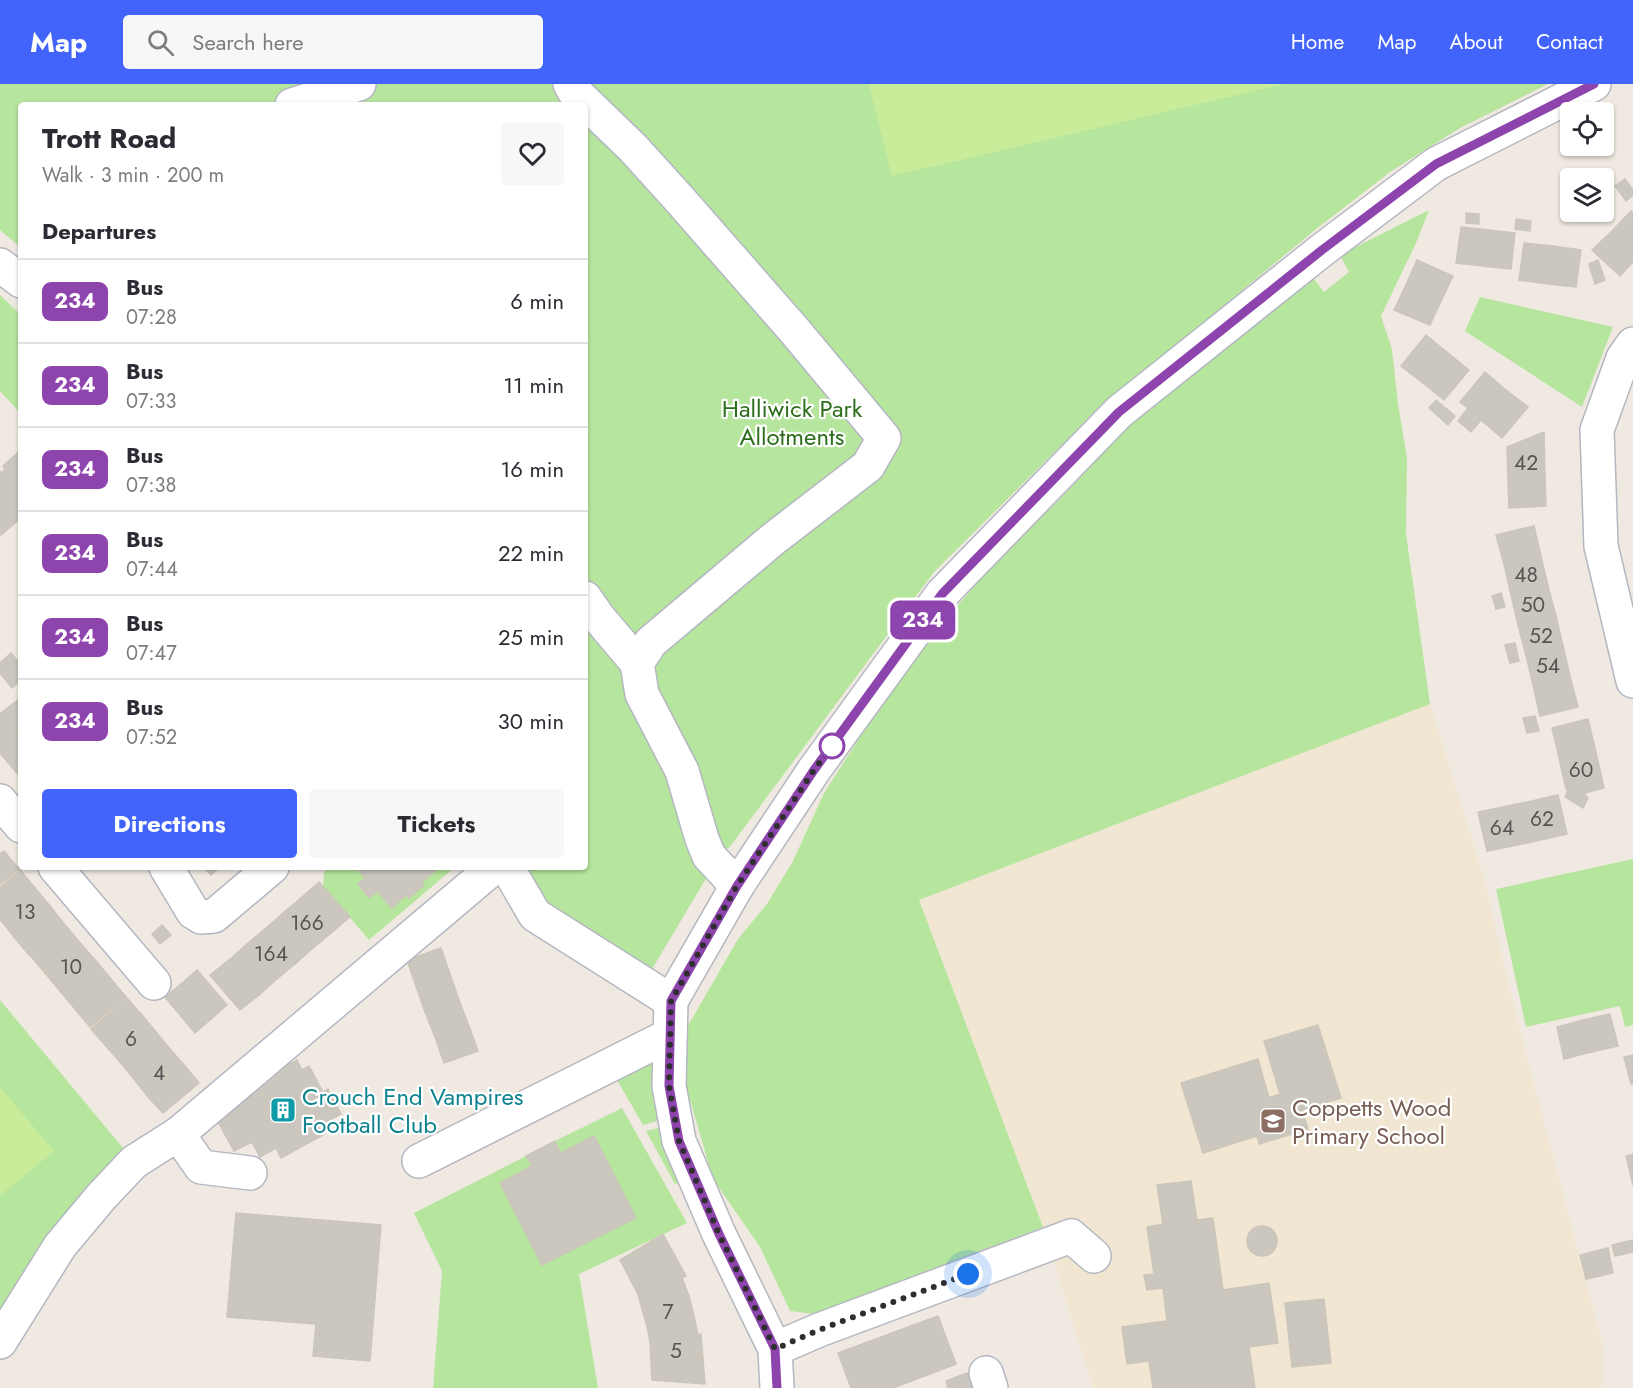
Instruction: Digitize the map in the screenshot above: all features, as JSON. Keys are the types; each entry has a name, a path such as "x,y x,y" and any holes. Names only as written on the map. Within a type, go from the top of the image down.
{"street":[{"path":"302,102 359,84"},
{"path":"570,84 585,102"},
{"path":"777,1388 775,1349 719,1234 679,1141 669,1086 671,1001 737,886 814,770 942,594 1119,412 1322,250 1436,164 1594,84"},
{"path":"588,105 634,149 681,201 794,330 884,438 868,466 772,540 651,642 637,663"},
{"path":"0,265 18,279"},
{"path":"1633,344 1623,358 1597,430 1601,546 1633,681"},
{"path":"588,602 637,663 642,694 682,771 709,856 737,886"},
{"path":"0,801 18,822"},
{"path":"60,870 154,983"},
{"path":"168,870 193,912 201,917 214,916 268,870"},
{"path":"0,1341 60,1246 134,1162 178,1134 490,870"},
{"path":"509,870 535,915 671,1001"},
{"path":"419,1161 670,1035"},
{"path":"178,1134 201,1167 250,1173"},
{"path":"775,1349 819,1330 1071,1236 1094,1256"}],"shaded area":[{"name":"Coppetts Wood Primary School","path":"1430,704 1484,878 1516,1015 1603,1346 1602,1388 1093,1388 1043,1227 919,900"}],"green space":[{"name":"Halliwick Park Allotments","path":"0,84 1548,84 1460,128 1390,172 1315,230 1094,413 934,572 729,848 714,850 707,877 649,974 550,911 528,870 588,870 588,102 18,102 18,245 0,230"},
{"path":"869,84 1284,84 892,176"},
{"path":"1429,210 1381,316 1392,349 1407,458 1406,534 1430,704 919,900 1043,1227 815,1314 790,1311 760,1247 713,1179 680,1065 689,1024 738,939 767,904 793,861 824,793 909,661 992,566 1059,500 1134,419 1311,275 1324,292 1349,272 1340,255"},
{"path":"0,295 18,312 18,411 0,391"},
{"path":"1480,297 1613,327 1582,407 1465,331"},
{"path":"1633,859 1633,1025 1625,1027 1620,1006 1526,1027 1496,889"},
{"path":"326,870 358,870 365,878 358,885 369,898 377,891 392,908 406,895 409,898 424,885 422,882 436,870 451,870 369,940 323,886 324,872"},
{"path":"0,1000 143,1172 107,1204 0,1353"},
{"path":"654,1052 661,1120 643,1125 613,1073"},
{"path":"0,1087 54,1151 0,1196"},
{"path":"622,1108 687,1223 579,1274 598,1388 433,1388 442,1271 414,1213 526,1156 532,1166 500,1183 542,1265 594,1136 561,1153 555,1141"},
{"path":"663,1127 680,1182 675,1184 646,1131"}],"building":[{"path":"1625,179 1633,190 1633,195 1626,201 1615,186"},
{"path":"1631,211 1633,213 1633,251 1612,231"},
{"path":"1466,213 1479,214 1479,224 1466,223"},
{"path":"1516,219 1531,221 1530,231 1515,229"},
{"path":"1461,227 1488,230 1483,266 1456,263"},
{"path":"1488,230 1515,233 1511,269 1483,266"},
{"path":"1612,231 1633,251 1633,262 1620,276 1592,250"},
{"path":"1524,243 1552,246 1548,284 1519,280"},
{"path":"1552,246 1581,250 1576,287 1548,284"},
{"path":"1417,260 1453,276 1441,301 1406,285"},
{"path":"1598,260 1605,280 1595,284 1589,264"},
{"path":"1406,285 1441,301 1430,325 1394,310"},
{"path":"1426,335 1448,353 1423,383 1401,366"},
{"path":"1448,353 1469,370 1444,400 1423,383"},
{"path":"1485,372 1506,390 1471,432 1458,421 1468,408 1460,402"},
{"path":"1506,390 1528,407 1502,438 1481,420"},
{"path":"1436,400 1455,416 1448,425 1429,408"},
{"path":"1544,432 1545,478 1508,480 1507,447"},
{"path":"18,453 18,521 1,535 0,471 1,473 5,469 3,466"},
{"path":"1545,478 1546,506 1509,508 1508,480"},
{"path":"1534,526 1541,556 1504,564 1496,535"},
{"path":"1541,556 1548,586 1511,595 1504,564"},
{"path":"1548,586 1556,616 1518,625 1511,595"},
{"path":"1501,593 1505,607 1496,609 1492,596"},
{"path":"1556,616 1563,646 1526,655 1518,625"},
{"path":"1515,643 1519,661 1510,663 1505,645"},
{"path":"1563,646 1570,676 1533,685 1526,655"},
{"path":"11,653 18,661 18,683 12,688 0,673 0,663"},
{"path":"1570,676 1578,707 1540,716 1533,685"},
{"path":"18,700 18,729 0,744 0,714"},
{"path":"1535,716 1539,731 1527,733 1523,718"},
{"path":"1588,719 1594,744 1558,753 1552,728"},
{"path":"18,729 18,760 11,766 0,753 0,744"},
{"path":"1594,744 1604,788 1578,795 1566,789 1558,753"},
{"path":"18,760 18,774 11,766"},
{"path":"1568,790 1578,795 1583,793 1588,798 1583,808 1565,797"},
{"path":"1558,795 1567,834 1527,843 1518,804"},
{"path":"1518,804 1527,843 1487,851 1478,812"},
{"path":"4,851 18,870 0,884 0,854"},
{"path":"20,870 35,888 0,917 0,887"},
{"path":"206,870 217,870 211,875"},
{"path":"358,870 436,870 422,882 424,885 409,898 406,895 392,908 377,891 369,898 358,884 365,878"},
{"path":"319,882 350,917 331,933 301,898"},
{"path":"35,888 50,906 14,937 0,917"},
{"path":"301,898 331,933 313,948 283,913"},
{"path":"50,906 65,925 29,955 14,937"},
{"path":"283,913 313,948 295,964 265,929"},
{"path":"162,925 171,935 160,944 152,934"},
{"path":"66,926 81,944 45,973 30,955"},
{"path":"265,929 295,964 277,979 247,944"},
{"path":"81,944 96,961 60,991 45,973"},
{"path":"247,944 277,979 259,995 229,960"},
{"path":"441,948 450,974 416,986 407,960"},
{"path":"229,960 259,995 240,1010 210,975"},
{"path":"96,961 111,979 75,1009 60,991"},
{"path":"197,970 227,1005 211,1019 181,984"},
{"path":"450,974 459,1000 425,1012 416,986"},
{"path":"111,979 126,997 90,1027 75,1009"},
{"path":"181,984 211,1019 195,1033 165,997"},
{"path":"127,998 142,1015 105,1045 91,1029"},
{"path":"459,1000 469,1026 435,1037 425,1012"},
{"path":"1610,1014 1618,1046 1591,1052 1583,1020"},
{"path":"142,1015 156,1032 120,1062 105,1045"},
{"path":"1583,1020 1591,1052 1564,1059 1557,1027"},
{"path":"1318,1025 1341,1098 1302,1110 1308,1129 1259,1144 1257,1136 1203,1153 1181,1083 1258,1059 1269,1098 1280,1094 1264,1041"},
{"path":"469,1026 478,1051 444,1063 435,1037"},
{"path":"156,1032 170,1049 134,1079 120,1062"},
{"path":"170,1049 185,1066 148,1097 134,1079"},
{"path":"1633,1055 1633,1084 1631,1084 1624,1057"},
{"name":"Crouch End Vampires Football Club","path":"297,1060 302,1070 309,1066 323,1092 328,1089 341,1114 318,1126 323,1135 281,1158 276,1148 260,1157 252,1142 234,1151 215,1116 228,1097"},
{"path":"185,1066 199,1083 163,1113 148,1097"},
{"path":"594,1136 636,1218 542,1265 500,1183 532,1166 526,1156 555,1141 561,1153"},
{"path":"1633,1154 1633,1185 1626,1156"},
{"path":"1191,1181 1197,1220 1213,1218 1223,1290 1269,1283 1278,1343 1249,1347 1255,1388 1153,1388 1149,1361 1127,1364 1122,1327 1167,1321 1163,1288 1147,1290 1144,1275 1154,1274 1147,1227 1163,1224 1157,1185"},
{"path":"236,1213 381,1225 370,1361 313,1356 316,1324 227,1317"},
{"path":"1262,1226 1268,1227 1276,1235 1276,1247 1268,1255 1262,1256 1256,1255 1248,1247 1247,1241 1248,1235 1256,1227"},
{"path":"663,1234 675,1256 629,1277 620,1260"},
{"path":"1633,1240 1633,1252 1615,1256 1612,1245"},
{"path":"1608,1248 1613,1273 1586,1279 1580,1255"},
{"path":"675,1256 686,1276 638,1294 629,1277"},
{"path":"682,1278 689,1296 642,1309 638,1294"},
{"path":"689,1296 694,1316 647,1326 642,1309"},
{"path":"1324,1299 1331,1363 1292,1367 1285,1303"},
{"path":"694,1316 698,1335 650,1342 647,1326"},
{"path":"938,1316 956,1364 893,1388 851,1388 838,1353"},
{"path":"701,1334 703,1359 651,1360 650,1342"},
{"path":"703,1359 705,1384 652,1380 651,1360"},
{"path":"967,1373 973,1388 948,1388 946,1381"}],"bus line":[{"name":"234","path":"777,1388 775,1349 719,1234 679,1141 669,1086 671,1001 737,886 814,770 942,594 1119,412 1322,250 1436,164 1594,84"}],"place":[{"name":"Crouch End Vampires Football Club","path":"283,1110"},
{"name":"Coppetts Wood Primary School","path":"1273,1121"}],"route":[{"path":"832,746 737,886 671,1001 669,1086 679,1141 719,1234 775,1349 968,1274"}]}
